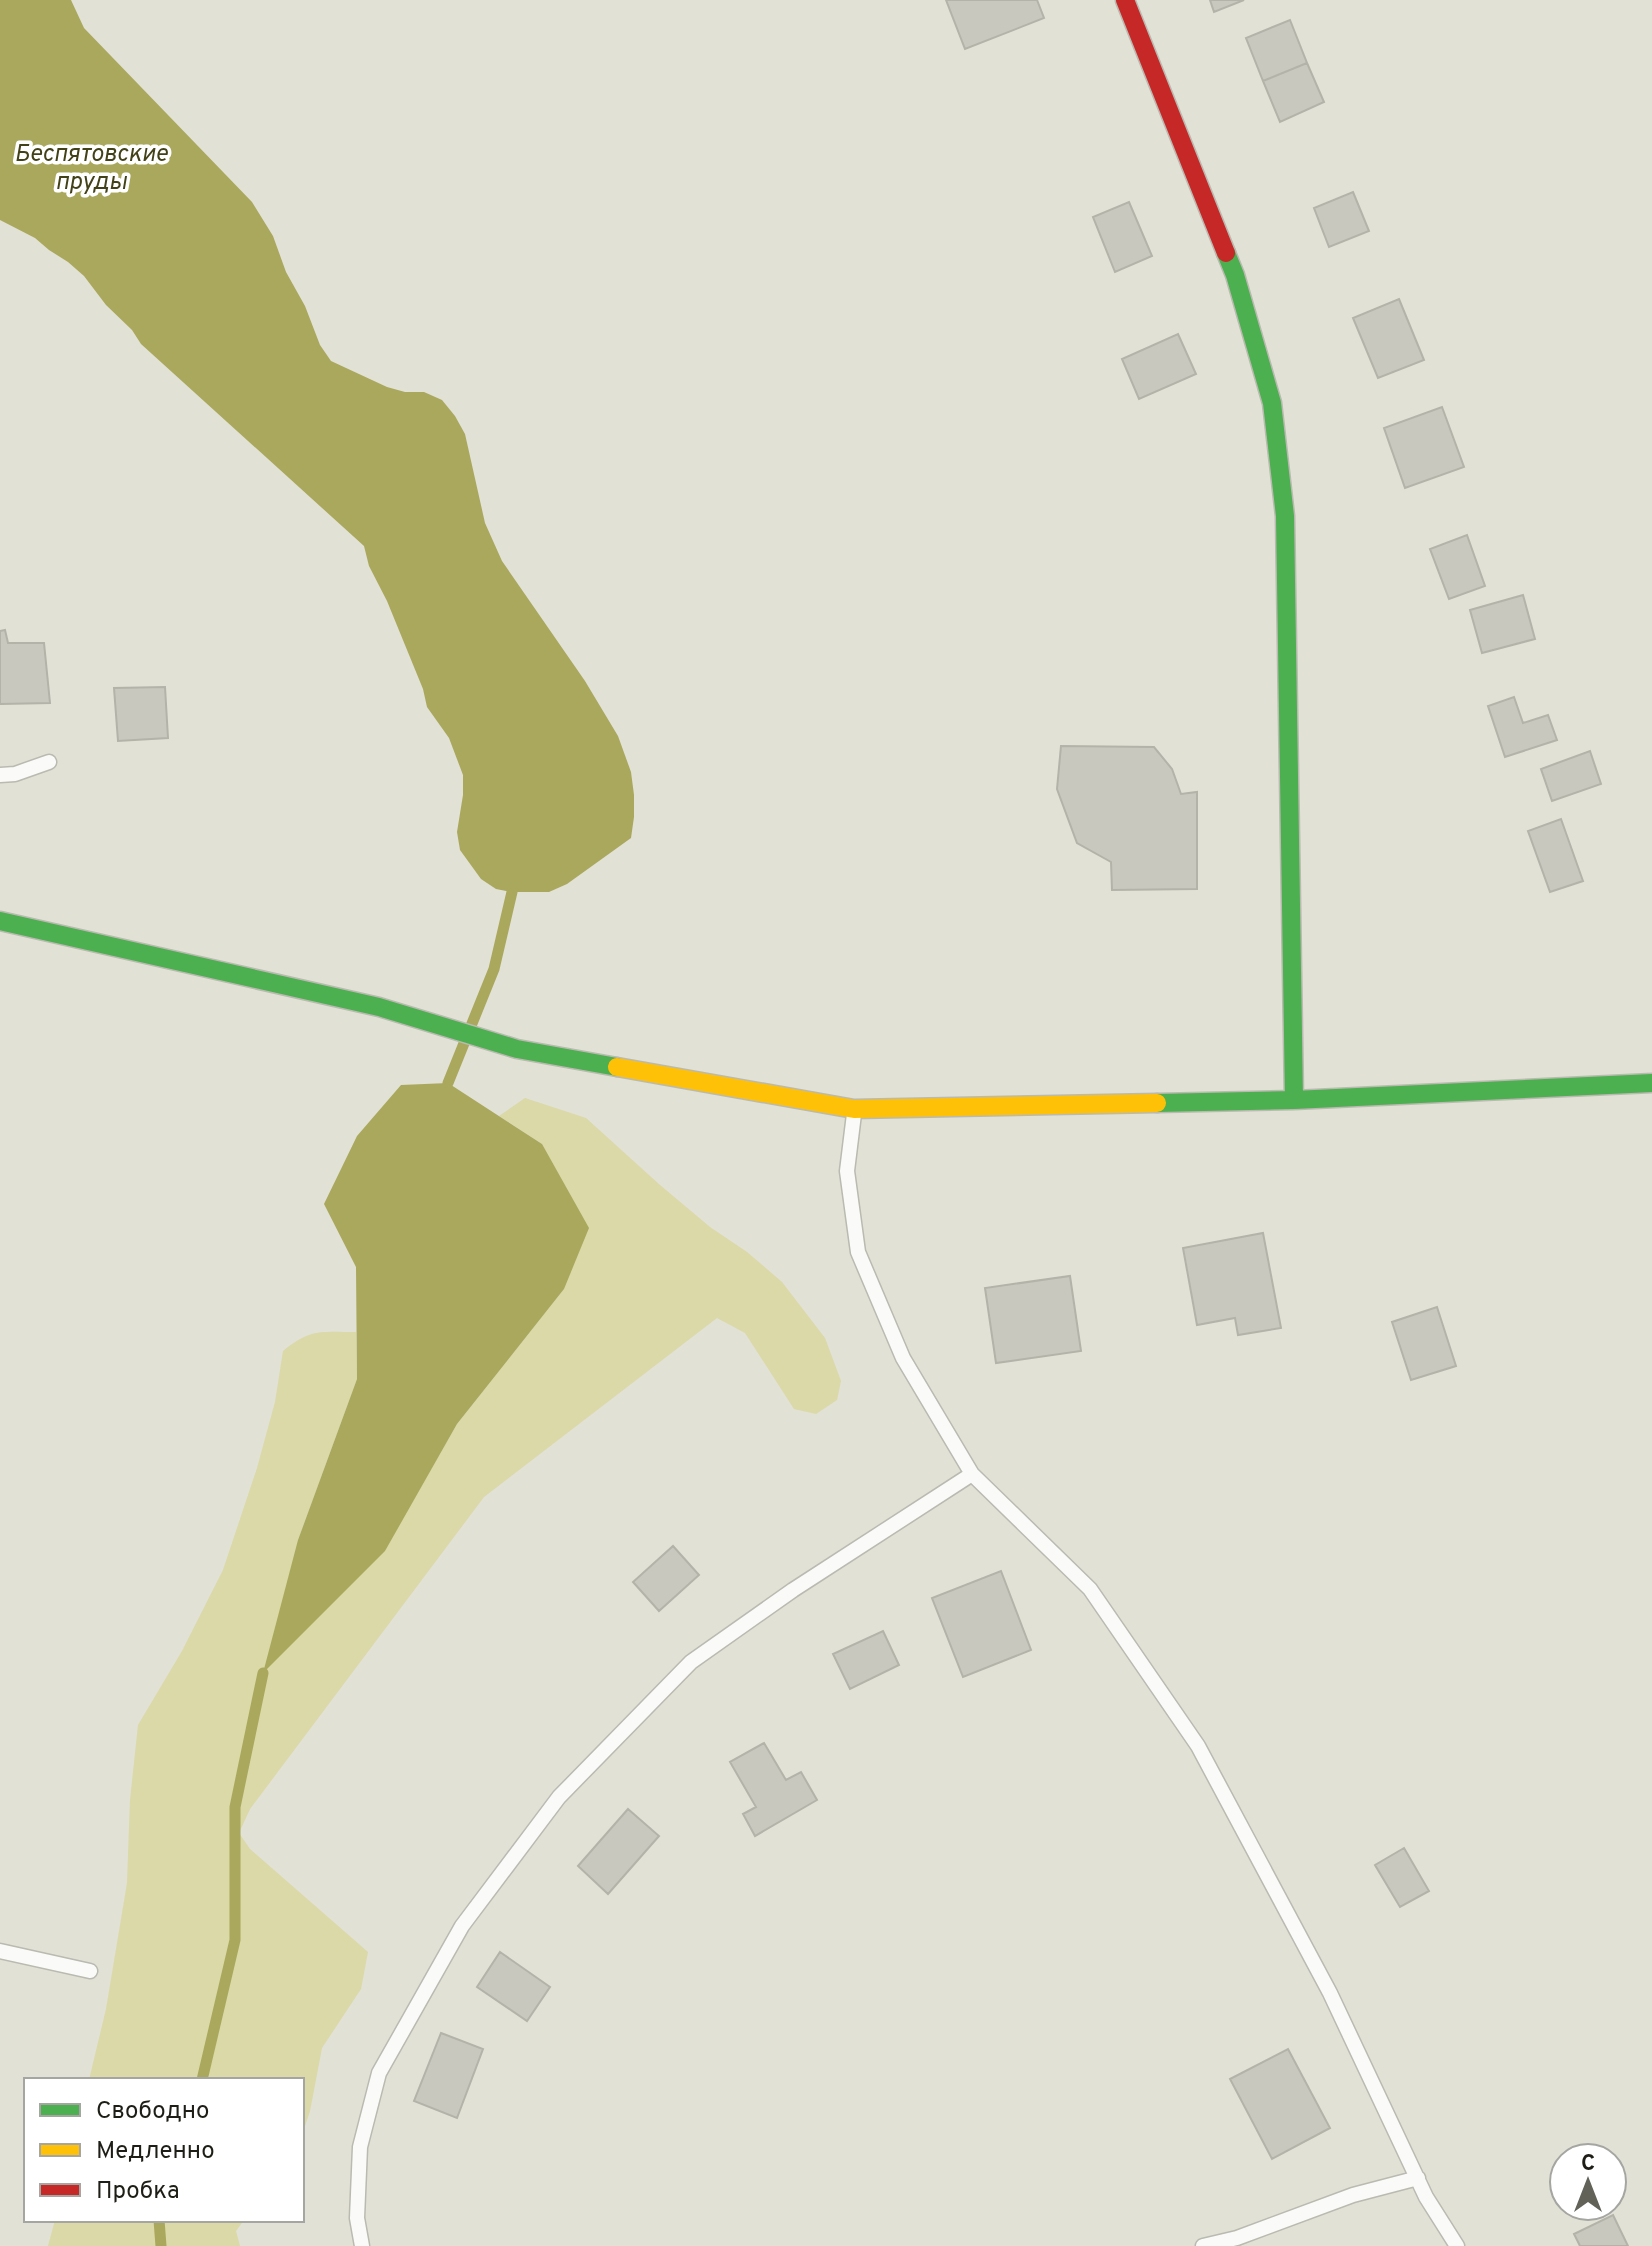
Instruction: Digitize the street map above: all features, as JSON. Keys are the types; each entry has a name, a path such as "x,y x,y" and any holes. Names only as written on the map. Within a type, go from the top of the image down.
{"street":[{"path":"1125,0 1235,275 1272,403 1285,516 1294,1100"},
{"path":"0,921 379,1007 517,1049 854,1109 1294,1100 1652,1083"}],"lane":[{"path":"0,775 15,774 49,762"},
{"path":"854,1109 847,1171 858,1252 903,1358 972,1474 1090,1589 1198,1746 1330,1993 1426,2197 1457,2246"},
{"path":"362,2246 357,2218 360,2147 379,2073 462,1926 559,1797 691,1662 793,1590 972,1474"},
{"path":"0,1951 90,1971"},
{"path":"1203,2246 1237,2238 1353,2195 1418,2178"}],"green space":[{"path":"525,1098 586,1118 710,1227 747,1252 782,1282 825,1338 841,1381 837,1400 816,1414 794,1409 745,1333 717,1318 484,1497 250,1809 239,1833 250,1849 368,1952 361,1989 322,2048 304,2129 304,2078 89,2078 106,2009 127,1883 130,1800 138,1725 182,1651 223,1570 257,1468 275,1402 283,1351 309,1335 356,1332 357,1379 298,1540 384,1551 457,1424 564,1289 542,1144 499,1116"},
{"path":"54,2222 243,2222 236,2231 240,2246 48,2246"}],"water":[{"name":"Беспятовские пруды","path":"0,0 71,0 84,28 252,202 273,236 286,272 305,306 320,345 331,361 387,387 405,392 424,392 442,400 455,416 465,434 485,523 502,561 585,681 618,736 631,772 634,817 631,838 567,884 549,892 496,889 481,879 460,850 457,832 463,775 449,738 427,707 423,689 387,601 369,566 364,546 141,344 84,276 35,238 0,220"},
{"path":"448,1083 542,1144 589,1228 564,1289 457,1424 385,1551 263,1673 298,1540 357,1379 356,1267 324,1204 357,1136 401,1085"}],"building":[{"path":"946,0 1037,0 1044,18 965,49"},
{"path":"1210,0 1244,0 1214,12"},
{"path":"1290,20 1307,63 1263,81 1246,38"},
{"path":"1307,63 1324,102 1280,122 1263,81"},
{"path":"1353,192 1369,231 1329,247 1314,208"},
{"path":"1129,202 1152,256 1115,272 1093,217"},
{"path":"1399,299 1424,360 1378,378 1353,318"},
{"path":"1178,334 1196,374 1139,399 1122,359"},
{"path":"1442,407 1464,467 1405,488 1384,428"},
{"path":"1467,535 1485,586 1449,599 1430,549"},
{"path":"1523,595 1535,639 1482,653 1470,610"},
{"path":"5,630 8,643 44,643 50,703 0,704 0,631"},
{"path":"165,687 168,738 118,741 114,688"},
{"path":"1514,697 1523,723 1548,715 1557,740 1505,757 1488,706"},
{"path":"1061,746 1154,747 1172,769 1181,794 1197,792 1197,889 1112,890 1111,862 1077,843 1057,789"},
{"path":"1590,751 1601,784 1552,801 1541,769"},
{"path":"1561,819 1583,881 1550,892 1528,831"},
{"path":"1263,1233 1281,1328 1238,1335 1235,1318 1197,1325 1183,1248"},
{"path":"1070,1276 1081,1351 996,1363 985,1288"},
{"path":"1437,1307 1456,1366 1411,1380 1392,1322"},
{"path":"673,1546 699,1575 659,1611 633,1582"},
{"path":"1001,1571 1031,1650 963,1677 932,1598"},
{"path":"883,1631 899,1665 850,1689 833,1654"},
{"path":"764,1743 786,1780 801,1772 817,1800 755,1836 743,1814 756,1807 730,1762"},
{"path":"628,1809 659,1836 608,1894 578,1866"},
{"path":"1404,1848 1429,1891 1400,1907 1375,1865"},
{"path":"500,1952 550,1987 527,2021 477,1987"},
{"path":"441,2033 483,2049 457,2118 414,2101"},
{"path":"1288,2049 1330,2128 1272,2159 1230,2079"},
{"path":"1599,2222 1616,2222 1628,2246 1580,2246 1574,2234"}],"waterway":[{"path":"448,1083 494,969 512,892"},
{"path":"202,2078 235,1940 235,1807 263,1673"},
{"path":"159,2222 161,2246"}],"traffic: fast":[{"path":"1226,253 1272,403 1285,516 1294,1100"},
{"path":"0,921 379,1007 517,1049 617,1067"},
{"path":"1157,1103 1294,1100 1652,1083"}],"traffic: slow":[{"path":"617,1067 854,1109 1157,1103"}],"traffic: jam":[{"path":"1125,0 1226,253"}]}
